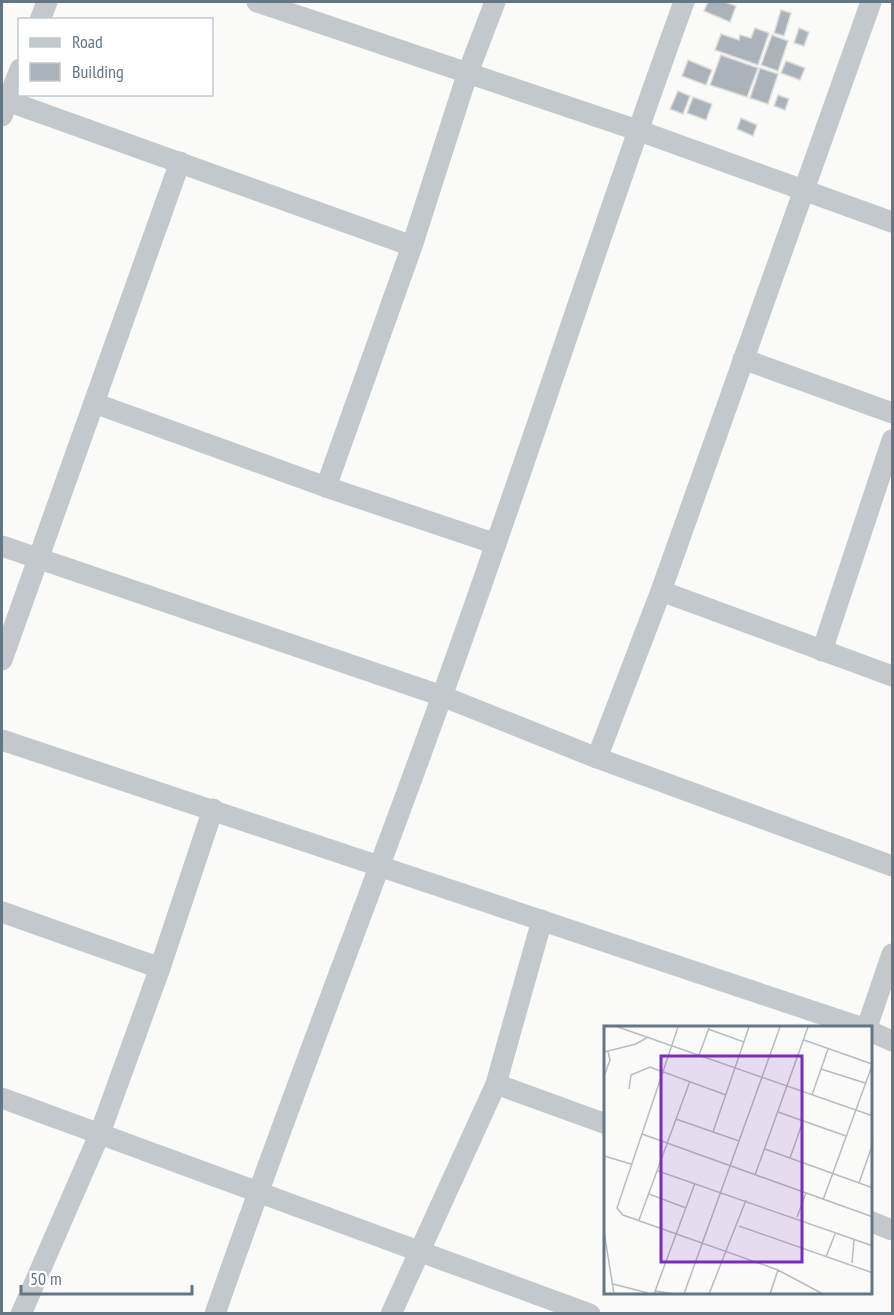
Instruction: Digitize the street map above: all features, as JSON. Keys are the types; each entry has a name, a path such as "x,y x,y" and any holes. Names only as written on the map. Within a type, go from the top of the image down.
{"street":[{"path":"41,18 47,2"},
{"path":"258,2 467,75 637,130 892,222"},
{"path":"326,487 412,246 467,75 495,2"},
{"path":"215,1314 258,1190 442,696 637,130 684,2"},
{"path":"597,758 661,591 871,2"},
{"path":"18,73 3,105 180,162 412,246"},
{"path":"2,660 180,162"},
{"path":"743,359 892,413"},
{"path":"94,403 326,487 496,544"},
{"path":"822,651 892,440"},
{"path":"2,546 442,696 597,758 892,866"},
{"path":"661,591 892,675"},
{"path":"2,740 857,1026"},
{"path":"21,1314 100,1133 160,968 213,809"},
{"path":"2,912 160,968"},
{"path":"391,1314 496,1084 542,920"},
{"path":"867,1026 892,954"},
{"path":"873,1032 892,1041"},
{"path":"496,1084 604,1123"},
{"path":"2,1098 258,1190 418,1252 590,1314"},
{"path":"873,1222 892,1230"}],"building":[{"path":"708,2 725,2 736,6 730,22 704,11"},
{"path":"781,10 791,13 784,36 774,33"},
{"path":"755,28 769,33 758,65 715,50 721,34 739,40 740,35 751,38"},
{"path":"799,28 809,32 804,46 794,43"},
{"path":"772,35 788,41 778,71 761,65"},
{"path":"721,55 758,68 747,97 710,85"},
{"path":"688,60 712,70 706,85 682,76"},
{"path":"786,61 805,68 800,80 781,73"},
{"path":"760,68 778,74 768,104 750,98"},
{"path":"678,91 690,96 683,114 670,109"},
{"path":"778,95 789,99 785,110 774,106"},
{"path":"693,97 712,104 706,120 687,113"},
{"path":"741,118 757,125 753,136 737,129"}]}
